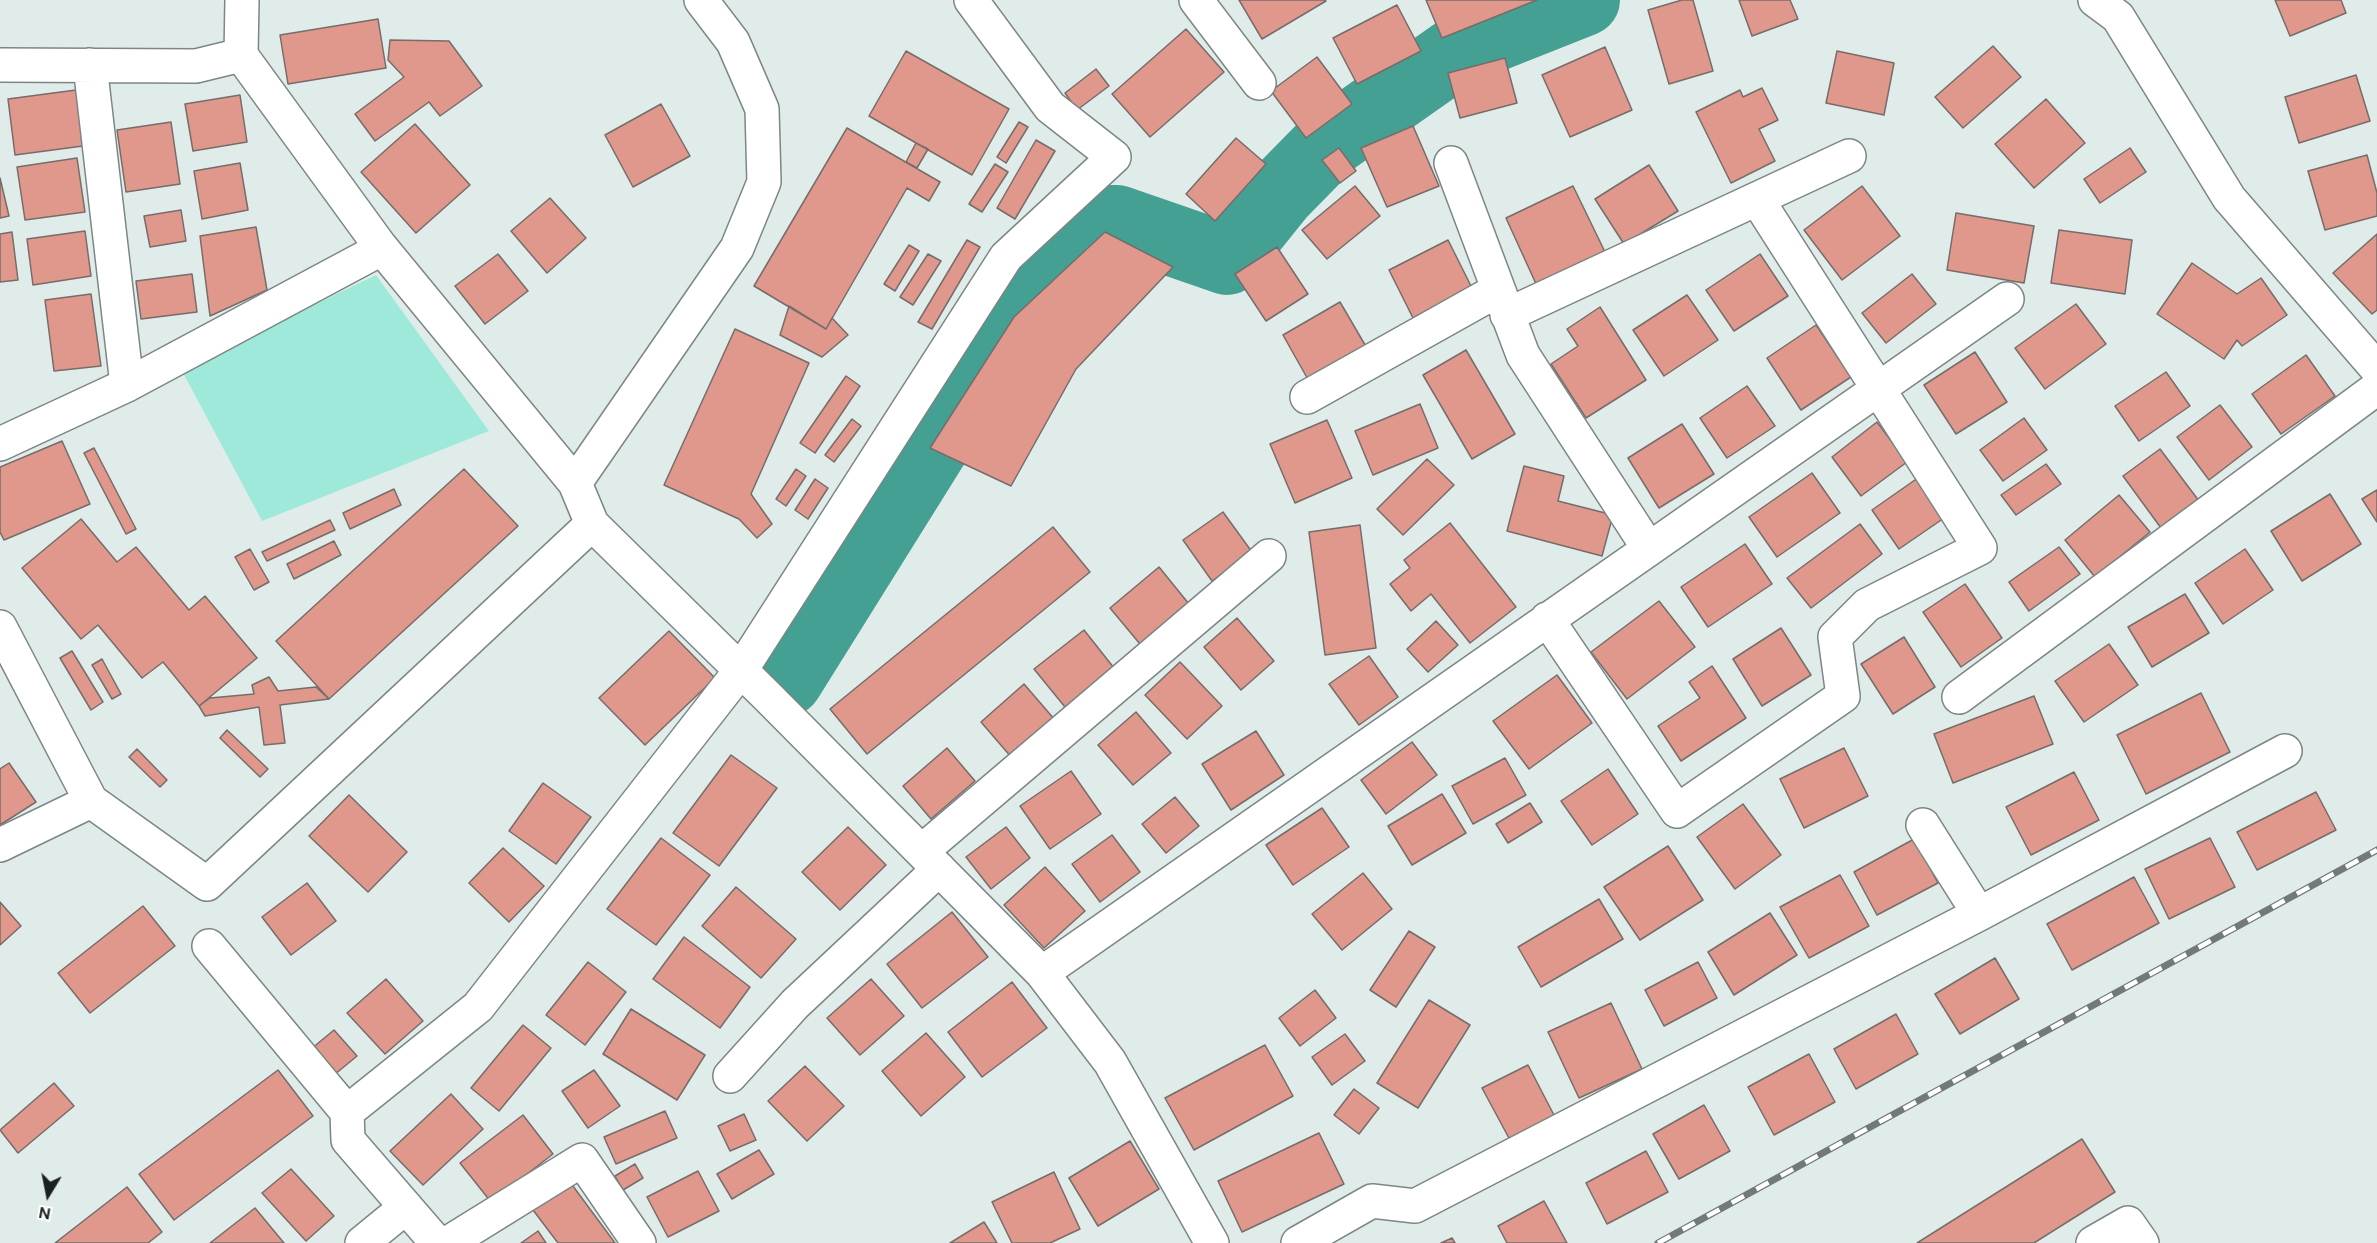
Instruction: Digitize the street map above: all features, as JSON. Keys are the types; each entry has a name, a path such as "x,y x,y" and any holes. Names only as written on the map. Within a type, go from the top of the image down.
{"street":[{"path":"242,0 241,55 380,246 575,483 592,524 741,670 1042,973 1110,1062 1212,1243"},
{"path":"575,483 737,248 764,182 762,109 734,42 701,0"},
{"path":"347,1112 478,1007 741,670 1006,257 1114,157 1050,107 971,0"},
{"path":"1196,0 1259,83"},
{"path":"2095,0 2118,17 2229,198 2373,356"},
{"path":"0,65 196,66 241,55"},
{"path":"90,66 127,385"},
{"path":"1307,397 1502,302 1757,199 1849,156"},
{"path":"1450,163 1523,355 1649,549"},
{"path":"1547,619 1677,811 1843,696 1835,637 1867,605 1980,548 1881,389 1757,199"},
{"path":"0,444 127,385 368,256 380,246"},
{"path":"1042,973 1547,619 1881,389 2007,298"},
{"path":"1959,697 2377,388"},
{"path":"0,627 91,801 207,884 592,524"},
{"path":"730,1076 930,860 1269,556"},
{"path":"1298,1243 1372,1201 1415,1206 1979,914 2285,751"},
{"path":"0,845 91,801"},
{"path":"1923,825 1979,914"},
{"path":"209,946 347,1112 348,1140 437,1243"},
{"path":"448,1243 582,1160 639,1243"},
{"path":"362,1243 406,1207"},
{"path":"2093,1243 2128,1223 2142,1243"}],"green space":[{"path":"376,275 489,431 262,521 181,369"}],"building":[{"path":"1239,0 1325,0 1326,1 1262,39"},
{"path":"1426,0 1537,0 1442,38"},
{"path":"1682,0 1693,0 1713,71 1669,84 1648,10"},
{"path":"1739,0 1790,0 1798,19 1752,36"},
{"path":"2275,0 2341,0 2346,13 2290,36"},
{"path":"1397,5 1421,51 1357,84 1333,38"},
{"path":"378,19 386,68 288,84 280,35"},
{"path":"1186,29 1224,72 1150,137 1112,94"},
{"path":"390,40 449,41 482,86 440,116 429,102 375,141 355,114 404,77 388,60"},
{"path":"1993,46 2021,77 1963,128 1935,97"},
{"path":"1605,47 1632,110 1570,137 1542,75"},
{"path":"906,51 1009,109 972,175 869,116"},
{"path":"1837,51 1894,63 1884,115 1826,103"},
{"path":"1317,57 1352,104 1306,138 1271,91"},
{"path":"1505,58 1517,103 1460,118 1448,73"},
{"path":"1096,69 1109,86 1077,110 1065,93"},
{"path":"2356,75 2370,121 2299,143 2285,97"},
{"path":"1762,88 1778,120 1759,129 1775,161 1731,183 1696,112 1740,90 1743,97"},
{"path":"76,90 83,146 15,155 8,99"},
{"path":"240,95 247,142 193,151 185,104"},
{"path":"2046,99 2085,143 2034,188 1995,144"},
{"path":"661,104 690,156 633,187 605,135"},
{"path":"171,122 180,184 126,192 117,130"},
{"path":"1019,122 1028,127 1006,163 997,157"},
{"path":"415,124 470,185 416,233 361,172"},
{"path":"1413,126 1439,186 1387,207 1361,148"},
{"path":"847,128 940,182 929,201 907,188 826,329 754,286"},
{"path":"1236,138 1266,164 1215,221 1186,194"},
{"path":"1036,140 1055,151 1015,219 997,208"},
{"path":"916,143 928,149 917,168 906,162"},
{"path":"1339,148 1356,171 1340,183 1322,160"},
{"path":"2130,148 2146,172 2100,203 2084,179"},
{"path":"2367,155 2377,193 2377,216 2325,230 2308,171"},
{"path":"77,158 85,212 25,220 17,167"},
{"path":"240,163 248,210 202,219 194,171"},
{"path":"995,164 1008,172 982,212 969,204"},
{"path":"1649,165 1678,211 1624,244 1595,199"},
{"path":"0,178 9,216 0,218"},
{"path":"1355,186 1380,216 1327,259 1302,230"},
{"path":"1573,186 1606,254 1537,286 1506,218"},
{"path":"1862,186 1900,236 1842,280 1804,230"},
{"path":"550,198 586,238 547,273 511,231"},
{"path":"181,210 186,241 150,247 144,216"},
{"path":"1956,213 2034,226 2024,283 1947,270"},
{"path":"256,227 267,290 210,316 200,236"},
{"path":"2059,230 2132,240 2125,294 2051,283"},
{"path":"85,231 91,276 33,285 27,239"},
{"path":"12,232 18,280 0,282 0,234"},
{"path":"1105,232 1173,267 1076,369 1011,486 930,448 1014,317"},
{"path":"2377,234 2377,310 2372,314 2333,273"},
{"path":"967,240 980,247 932,329 918,322"},
{"path":"1448,240 1472,288 1413,318 1389,270"},
{"path":"909,245 919,251 895,291 884,284"},
{"path":"1277,247 1308,294 1266,321 1235,274"},
{"path":"498,254 528,291 485,324 455,286"},
{"path":"928,254 941,261 913,305 900,297"},
{"path":"1760,254 1788,296 1734,331 1706,290"},
{"path":"2192,263 2237,294 2261,278 2287,315 2242,346 2237,340 2224,359 2157,314"},
{"path":"192,274 197,312 141,319 136,281"},
{"path":"1912,274 1936,304 1886,343 1862,313"},
{"path":"91,294 101,366 54,371 45,300"},
{"path":"1687,295 1718,340 1664,376 1633,330"},
{"path":"1340,302 1368,350 1310,383 1283,335"},
{"path":"2076,304 2106,344 2045,389 2015,348"},
{"path":"789,306 826,329 832,318 848,335 822,357 780,335"},
{"path":"1600,307 1646,380 1586,418 1551,364 1578,346 1567,329"},
{"path":"1816,325 1851,377 1801,410 1767,358"},
{"path":"735,329 809,363 751,494 772,524 757,538 739,519 664,485"},
{"path":"1466,350 1515,434 1472,459 1423,375"},
{"path":"1975,352 2007,402 1956,434 1924,385"},
{"path":"2306,355 2335,396 2281,434 2252,394"},
{"path":"2166,372 2190,406 2139,441 2115,406"},
{"path":"846,376 860,386 815,453 800,443"},
{"path":"1747,386 1775,426 1727,458 1700,418"},
{"path":"1420,404 1438,448 1373,475 1355,431"},
{"path":"2220,405 2252,447 2209,480 2177,437"},
{"path":"2024,418 2047,450 2003,481 1980,450"},
{"path":"852,419 861,426 834,462 825,455"},
{"path":"1327,420 1352,478 1295,503 1270,444"},
{"path":"1877,422 1907,462 1861,496 1832,457"},
{"path":"1682,424 1714,474 1659,508 1628,458"},
{"path":"62,441 90,504 4,540 0,532 0,467"},
{"path":"94,448 136,529 126,534 84,453"},
{"path":"2160,449 2199,501 2161,528 2123,476"},
{"path":"1427,459 1454,485 1403,535 1377,509"},
{"path":"2046,464 2061,484 2016,515 2001,495"},
{"path":"1524,466 1564,476 1558,501 1613,515 1602,556 1507,531"},
{"path":"464,469 518,526 329,699 276,641"},
{"path":"796,469 806,476 786,506 776,499"},
{"path":"1812,473 1840,513 1777,557 1749,517"},
{"path":"1922,475 1950,514 1899,549 1872,510"},
{"path":"815,479 828,488 808,519 795,510"},
{"path":"394,489 401,505 350,529 343,513"},
{"path":"2377,490 2377,522 2362,499"},
{"path":"2330,494 2361,544 2302,581 2271,531"},
{"path":"2119,495 2150,532 2095,577 2065,540"},
{"path":"1223,512 1252,552 1212,581 1183,540"},
{"path":"81,519 117,562 136,547 189,610 205,596 257,658 199,706 163,662 142,678 98,625 81,639 22,568"},
{"path":"330,520 335,530 267,561 262,552"},
{"path":"1450,523 1516,607 1470,643 1431,594 1411,611 1390,584 1410,568 1404,560"},
{"path":"1860,524 1882,554 1811,608 1787,578"},
{"path":"1360,525 1376,648 1325,655 1309,532"},
{"path":"1053,527 1090,572 867,754 830,709"},
{"path":"334,541 341,555 294,579 287,564"},
{"path":"1745,544 1772,584 1708,627 1681,587"},
{"path":"2059,547 2080,574 2029,611 2009,582"},
{"path":"250,549 269,582 254,590 235,557"},
{"path":"2245,549 2273,590 2223,624 2195,583"},
{"path":"1159,567 1189,604 1140,644 1110,608"},
{"path":"1965,584 2002,638 1961,667 1923,612"},
{"path":"2185,594 2209,633 2152,667 2128,627"},
{"path":"1659,601 1695,647 1627,699 1591,652"},
{"path":"1237,618 1274,661 1241,690 1204,647"},
{"path":"1436,621 1458,645 1428,672 1407,649"},
{"path":"1781,628 1811,675 1762,706 1733,659"},
{"path":"1084,630 1114,668 1065,707 1034,669"},
{"path":"669,631 715,678 645,745 599,698"},
{"path":"1904,637 1935,687 1893,714 1861,664"},
{"path":"2109,644 2138,685 2084,722 2055,681"},
{"path":"72,651 103,702 91,710 60,658"},
{"path":"1369,656 1398,697 1359,725 1329,684"},
{"path":"102,659 121,694 112,699 92,665"},
{"path":"1180,662 1222,706 1187,739 1145,695"},
{"path":"1712,666 1746,718 1681,761 1658,726 1700,698 1689,682"},
{"path":"1557,675 1592,723 1529,769 1493,721"},
{"path":"269,677 278,691 316,687 329,699 280,705 285,743 264,745 259,707 205,716 199,706 210,698 254,694 252,685"},
{"path":"1024,684 1055,720 1012,758 981,722"},
{"path":"2201,693 2230,752 2146,794 2117,735"},
{"path":"2034,696 2053,744 1953,783 1934,734"},
{"path":"1136,712 1171,753 1133,785 1098,745"},
{"path":"227,730 268,769 260,777 220,738"},
{"path":"1256,731 1284,775 1231,810 1202,764"},
{"path":"1412,742 1437,775 1386,814 1361,780"},
{"path":"947,748 975,781 931,819 903,786"},
{"path":"1844,748 1868,796 1804,828 1780,779"},
{"path":"137,749 167,780 160,787 129,757"},
{"path":"731,755 777,788 719,866 673,833"},
{"path":"1505,758 1526,795 1473,824 1452,786"},
{"path":"9,763 36,802 0,825 0,769"},
{"path":"1608,769 1638,814 1592,845 1561,801"},
{"path":"1071,771 1101,814 1050,849 1020,806"},
{"path":"2074,772 2099,820 2031,855 2006,807"},
{"path":"543,783 591,817 556,864 509,831"},
{"path":"2316,792 2336,830 2257,870 2237,832"},
{"path":"1442,794 1466,833 1412,865 1388,826"},
{"path":"349,795 407,852 368,892 309,836"},
{"path":"1175,797 1199,826 1166,853 1142,824"},
{"path":"1530,803 1542,822 1508,843 1496,824"},
{"path":"1743,804 1781,855 1735,889 1697,837"},
{"path":"1322,808 1349,847 1293,885 1266,845"},
{"path":"848,827 886,865 840,910 802,872"},
{"path":"1006,827 1030,858 991,889 966,857"},
{"path":"1112,835 1140,872 1100,902 1072,864"},
{"path":"661,838 710,875 656,945 607,909"},
{"path":"2210,838 2235,887 2169,919 2145,869"},
{"path":"1914,839 1938,883 1877,915 1854,872"},
{"path":"1668,846 1703,900 1640,940 1604,887"},
{"path":"503,848 544,886 509,922 469,883"},
{"path":"1045,867 1085,911 1044,948 1004,905"},
{"path":"1363,873 1392,909 1342,950 1312,914"},
{"path":"1840,875 1869,926 1809,958 1780,907"},
{"path":"2134,877 2159,923 2072,970 2047,924"},
{"path":"307,883 336,921 291,955 262,917"},
{"path":"736,887 796,939 761,978 702,926"},
{"path":"1599,899 1623,939 1541,987 1518,947"},
{"path":"0,902 21,926 0,945"},
{"path":"143,906 175,946 90,1013 58,973"},
{"path":"952,912 988,957 922,1008 887,964"},
{"path":"1770,913 1797,955 1734,995 1708,952"},
{"path":"1409,931 1435,947 1396,1007 1370,990"},
{"path":"684,937 750,987 720,1028 653,979"},
{"path":"1995,958 2019,999 1960,1034 1935,994"},
{"path":"588,962 626,992 585,1045 546,1015"},
{"path":"1698,962 1717,998 1664,1026 1645,990"},
{"path":"386,979 423,1021 385,1054 347,1013"},
{"path":"871,979 904,1016 860,1055 827,1018"},
{"path":"1012,982 1047,1028 982,1077 948,1032"},
{"path":"1315,990 1336,1018 1300,1046 1279,1018"},
{"path":"1429,1000 1470,1025 1418,1108 1377,1083"},
{"path":"1611,1003 1642,1069 1579,1098 1548,1032"},
{"path":"631,1009 705,1055 677,1100 603,1054"},
{"path":"1896,1014 1918,1054 1856,1089 1834,1049"},
{"path":"523,1025 551,1048 499,1111 471,1088"},
{"path":"334,1030 357,1056 334,1075 311,1049"},
{"path":"926,1033 965,1077 921,1116 882,1071"},
{"path":"1345,1034 1365,1061 1332,1085 1312,1057"},
{"path":"1265,1045 1293,1096 1194,1150 1165,1098"},
{"path":"1809,1054 1835,1102 1774,1135 1748,1087"},
{"path":"1528,1065 1555,1117 1510,1140 1482,1088"},
{"path":"805,1066 844,1106 807,1141 768,1101"},
{"path":"278,1070 313,1116 174,1220 139,1174"},
{"path":"594,1070 620,1106 588,1128 562,1091"},
{"path":"54,1083 74,1106 18,1153 0,1130"},
{"path":"1354,1089 1379,1108 1359,1134 1334,1115"},
{"path":"451,1094 483,1129 423,1185 390,1151"},
{"path":"1704,1105 1730,1151 1679,1179 1653,1134"},
{"path":"665,1111 677,1138 616,1164 604,1137"},
{"path":"744,1114 756,1140 730,1151 718,1126"},
{"path":"523,1115 553,1154 491,1202 460,1163"},
{"path":"1319,1133 1344,1184 1242,1232 1218,1181"},
{"path":"2082,1139 2115,1192 2034,1243 1917,1243"},
{"path":"1130,1141 1159,1189 1098,1226 1069,1178"},
{"path":"759,1150 774,1174 732,1199 717,1174"},
{"path":"1646,1151 1668,1192 1607,1224 1586,1183"},
{"path":"635,1164 643,1178 623,1190 615,1176"},
{"path":"291,1169 334,1216 306,1241 262,1193"},
{"path":"698,1171 719,1211 668,1237 647,1197"},
{"path":"1054,1172 1080,1229 1050,1243 1012,1243 992,1202"},
{"path":"570,1182 615,1243 558,1243 533,1210"},
{"path":"127,1187 162,1232 148,1243 55,1243"},
{"path":"1544,1201 1567,1243 1507,1243 1498,1226"},
{"path":"255,1208 284,1243 210,1243"},
{"path":"984,1222 997,1243 950,1243"},
{"path":"538,1231 546,1243 521,1243"},
{"path":"1452,1238 1455,1243 1441,1243"}],"waterway":[{"path":"787,680 1045,267 1095,221 1117,221 1227,259 1280,193 1332,140 1463,48 1584,0"}],"railway":[{"path":"1658,1243 2377,850"}]}
